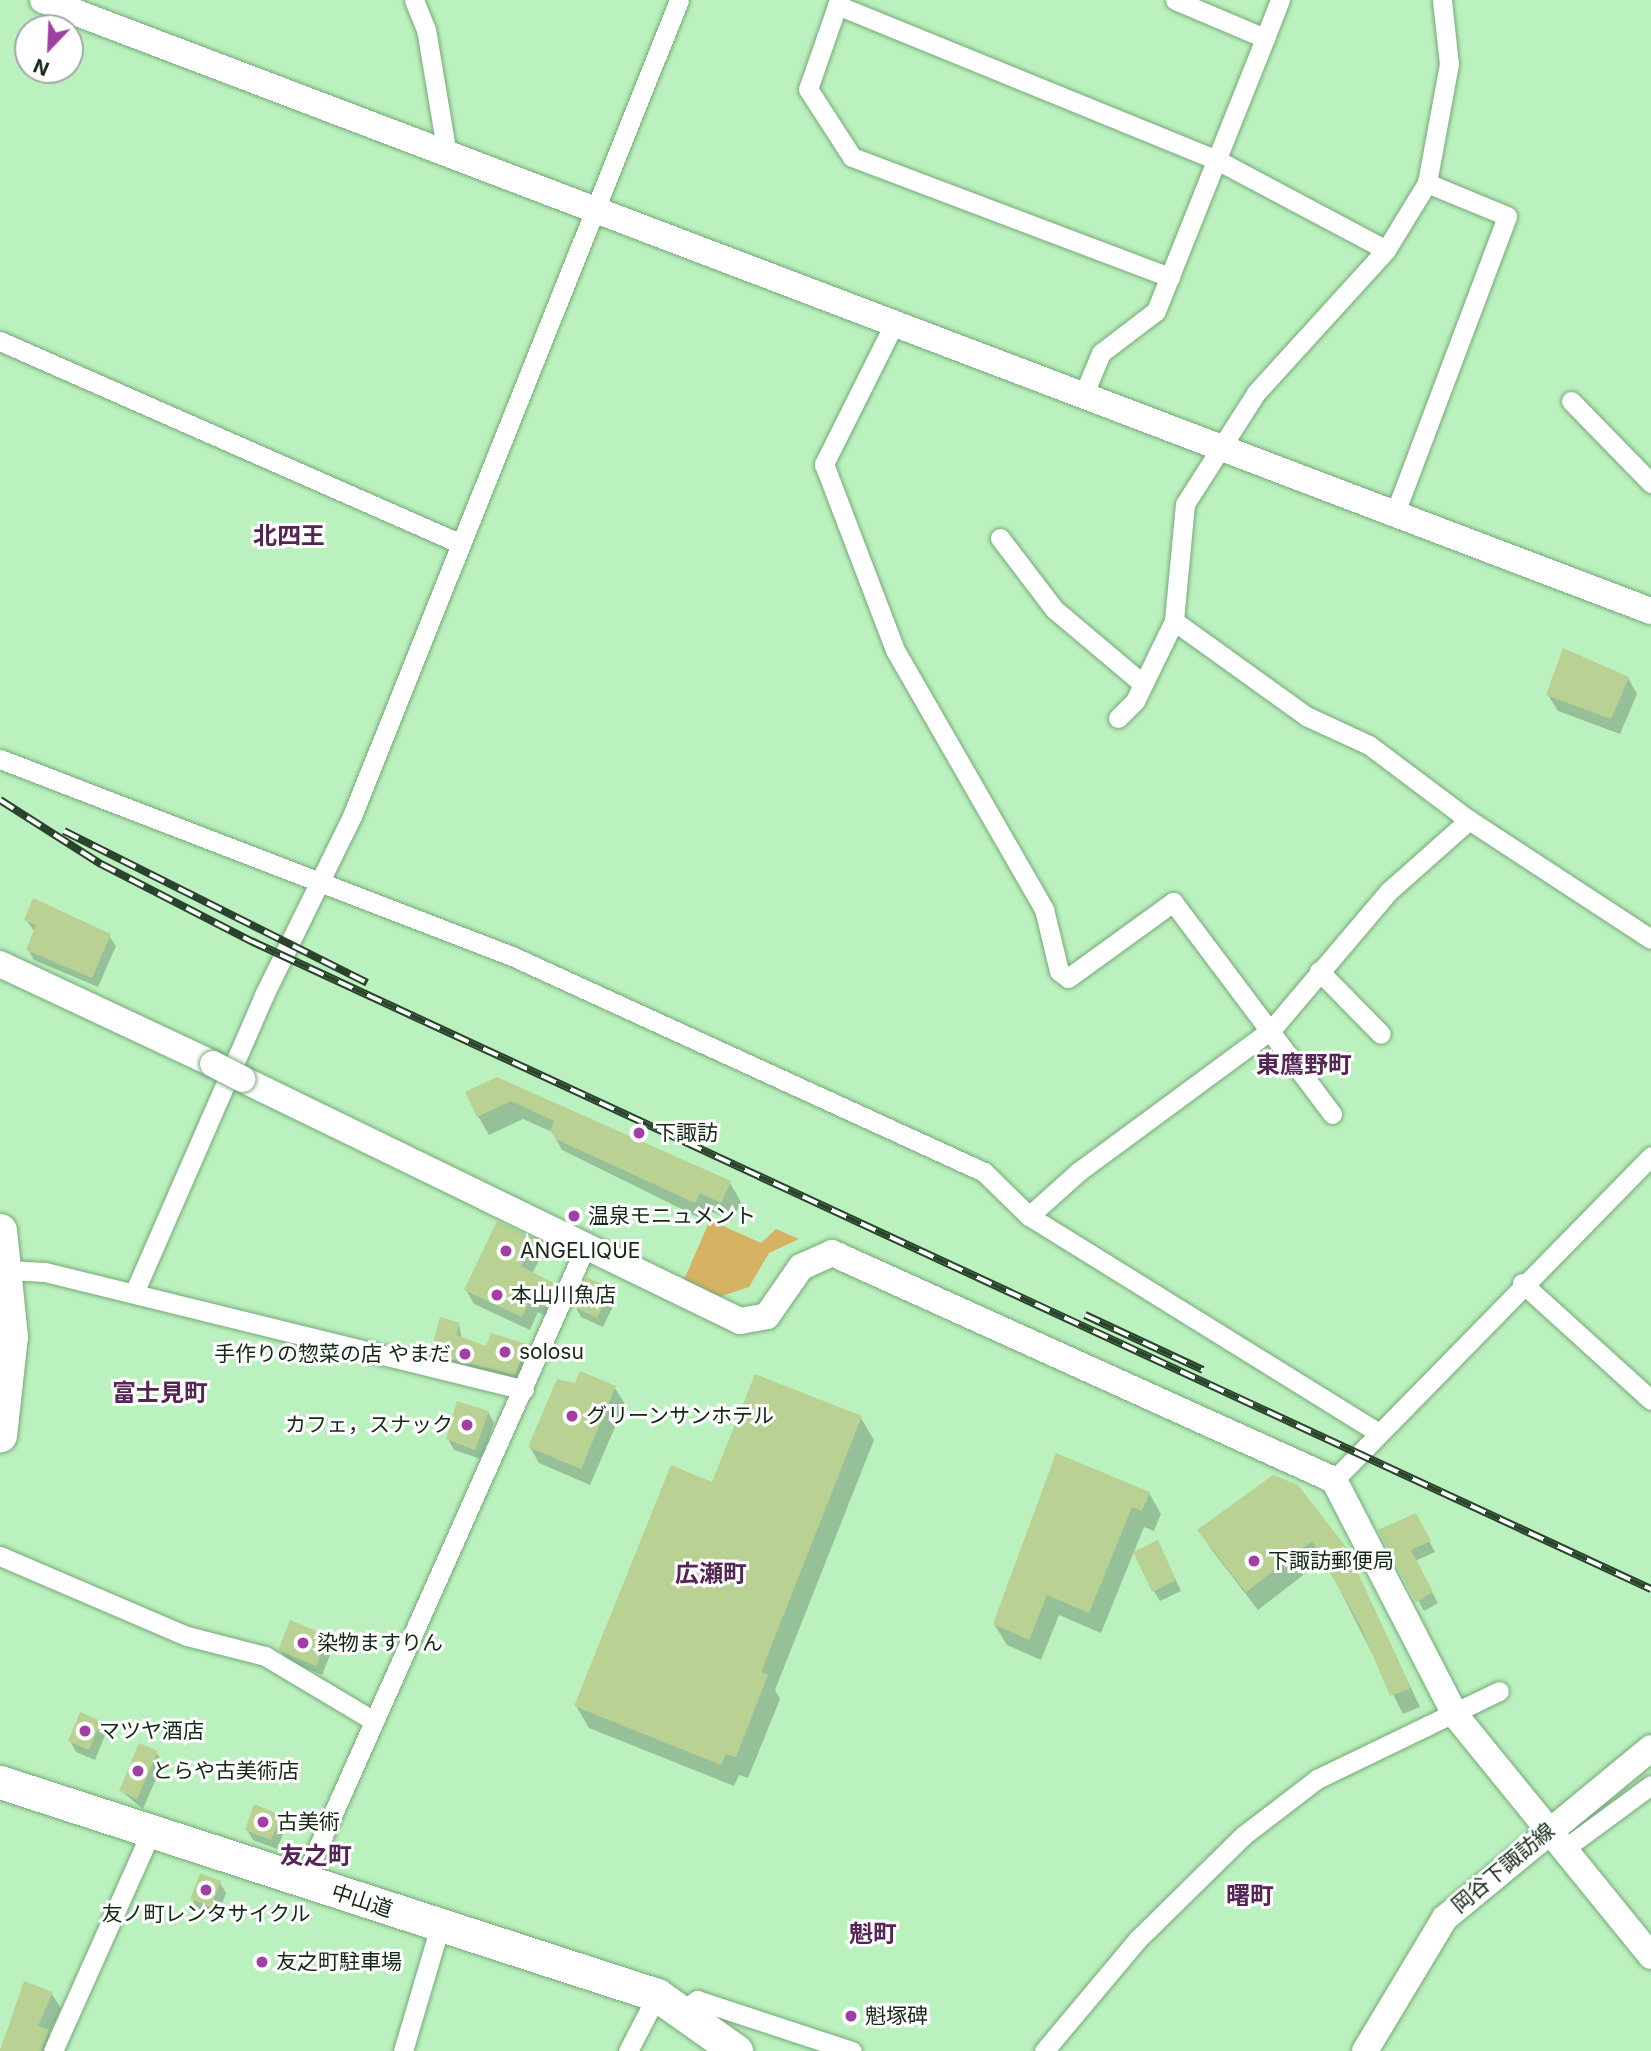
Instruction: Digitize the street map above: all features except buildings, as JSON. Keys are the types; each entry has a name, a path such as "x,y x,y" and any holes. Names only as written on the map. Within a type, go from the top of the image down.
{"highway":[{"path":"0,1230 7,1270 11,1336 0,1435"},
{"name":"中山道","path":"0,1782 149,1834 303,1881 669,2003 736,2051"}],"street":[{"path":"43,0 591,211 1083,396 1218,451 1395,513 1651,611"},
{"path":"414,0 426,29 447,154"},
{"path":"134,1293 318,885 352,816 591,211 679,0"},
{"path":"1175,0 1265,38"},
{"path":"1083,396 1101,353 1156,311 1280,0"},
{"path":"1118,718 1143,684 1174,621 1185,504 1256,393 1386,250 1427,183 1449,64 1442,0"},
{"path":"1170,277 852,157 808,89 838,3 1217,160 1386,250"},
{"path":"1395,513 1507,216 1427,183"},
{"path":"894,324 824,464 895,650 1044,909 1059,971 1068,978 1173,902 1272,1030 1332,1114"},
{"path":"0,341 459,543"},
{"path":"1571,401 1651,483"},
{"path":"1000,538 1054,609 1143,684"},
{"path":"1174,621 1306,716 1369,745 1469,820 1651,939"},
{"path":"0,759 318,885 512,956 764,1076 838,1102 984,1172 1029,1216 1376,1431"},
{"path":"1029,1216 1078,1172 1272,1030 1319,971 1390,891 1469,820"},
{"path":"0,964 213,1064 585,1248 740,1321 754,1322 767,1316 801,1267 832,1253 1334,1480 1456,1716 1651,1956"},
{"path":"1319,971 1381,1034"},
{"path":"1334,1480 1376,1431 1651,1156"},
{"path":"303,1881 585,1248"},
{"path":"7,1270 134,1293 524,1390"},
{"path":"1522,1283 1651,1400"},
{"path":"0,1556 187,1636 231,1643 275,1661 374,1721"},
{"path":"1044,2051 1138,1939 1244,1835 1317,1779 1456,1716 1499,1691"},
{"name":"岡谷下諏訪線","path":"1365,2051 1445,1918 1556,1839 1651,1748"},
{"path":"1556,1839 1651,1785"},
{"path":"53,2051 149,1834"},
{"path":"403,2051 440,1926"},
{"path":"628,2051 669,2003 697,2000 852,2051"}],"shaded area":[{"path":"710,1220 761,1243 776,1229 799,1239 769,1253 749,1287 716,1298 683,1282"}],"railway":[{"path":"0,800 101,864 251,941 1651,1589"},
{"path":"64,831 367,983"},
{"path":"1085,1315 1203,1370"}],"place":[{"name":"下諏訪","path":"639,1133"},
{"name":"温泉モニュメント","path":"574,1216"},
{"name":"ANGELIQUE","path":"506,1251"},
{"name":"本山川魚店","path":"497,1295"},
{"name":"solosu","path":"505,1352"},
{"name":"手作りの惣菜の店 やまだ","path":"465,1354"},
{"name":"グリーンサンホテル","path":"572,1416"},
{"name":"カフェ，スナック","path":"467,1425"},
{"name":"下諏訪郵便局","path":"1254,1561"},
{"name":"染物ますりん","path":"303,1643"},
{"name":"マツヤ酒店","path":"85,1731"},
{"name":"とらや古美術店","path":"138,1771"},
{"name":"古美術","path":"263,1822"},
{"name":"友ノ町レンタサイクル","path":"206,1890"},
{"name":"友之町駐車場","path":"262,1962"},
{"name":"魁塚碑","path":"851,2016"}],"district":[{"name":"北四王","path":"289,536"},
{"name":"東鷹野町","path":"1304,1065"},
{"name":"富士見町","path":"160,1393"},
{"name":"広瀬町","path":"711,1574"},
{"name":"友之町","path":"316,1856"},
{"name":"曙町","path":"1250,1896"},
{"name":"魁町","path":"873,1934"}]}
